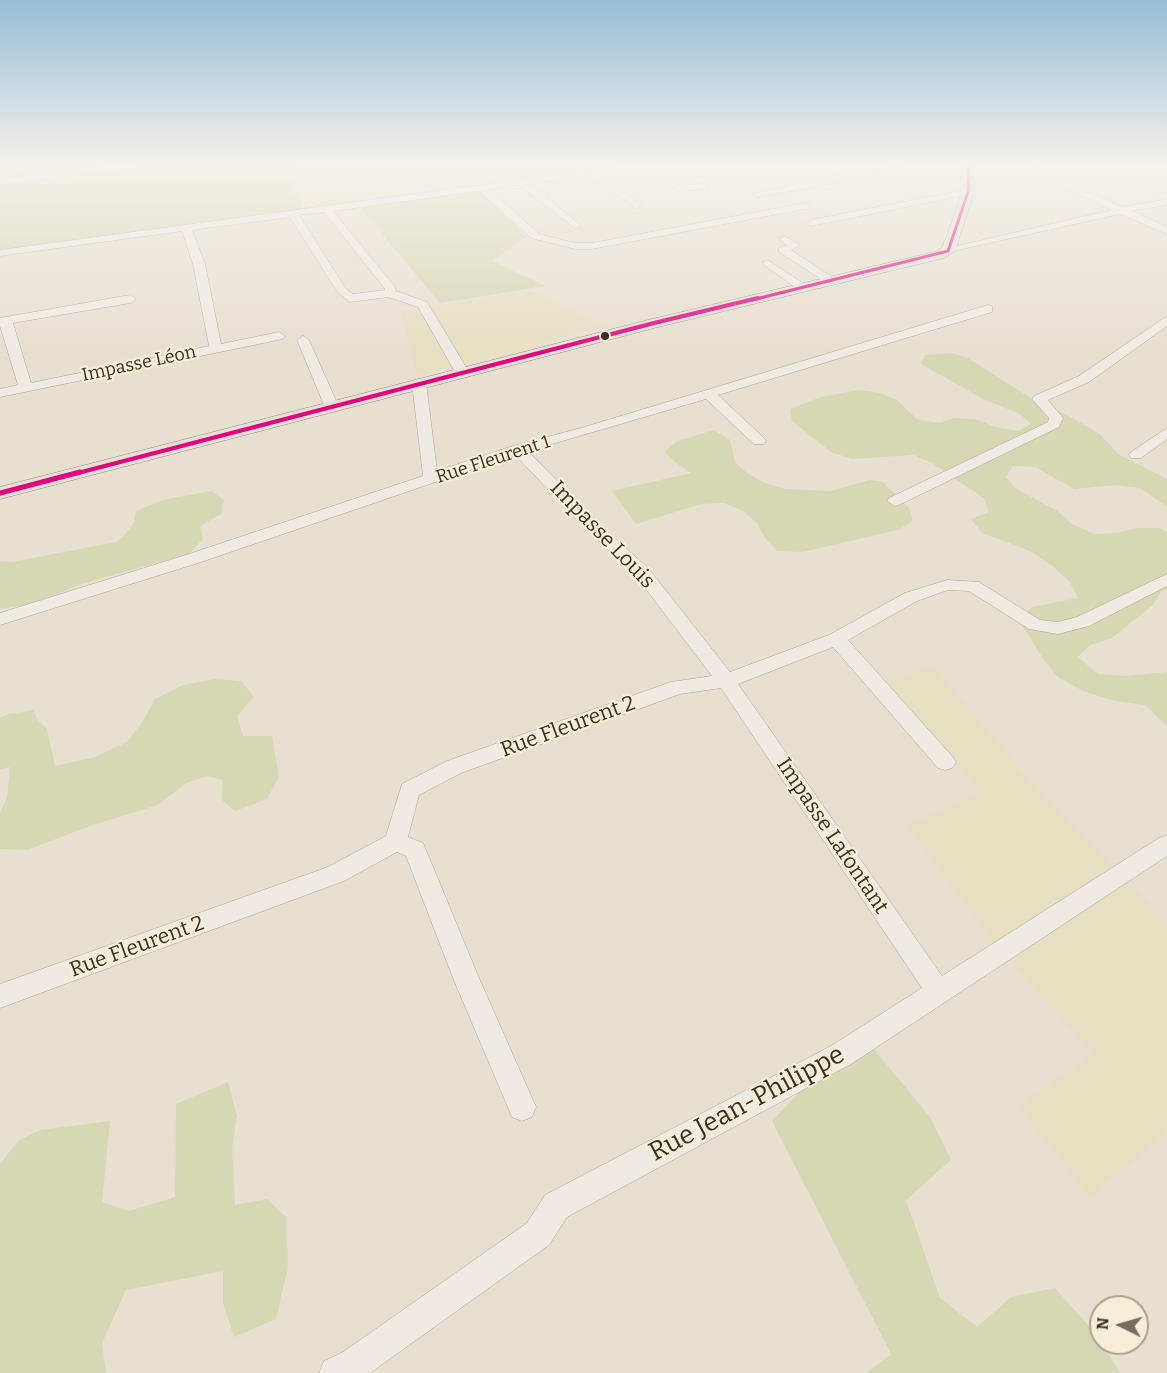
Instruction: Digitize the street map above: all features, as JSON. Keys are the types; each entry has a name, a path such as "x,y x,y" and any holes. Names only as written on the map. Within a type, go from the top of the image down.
{"main road":[{"path":"0,493 654,322 929,258 948,251 955,229"}],"street":[{"path":"0,253 178,229"},
{"path":"186,229 199,264 216,349"},
{"path":"303,229 342,291 350,298 389,293 423,304 462,372"},
{"path":"343,229 391,289 389,293"},
{"path":"527,229 535,236 575,246 592,246 682,229"},
{"path":"948,251 1041,229"},
{"path":"784,239 795,245 783,250 831,281"},
{"path":"768,263 803,288"},
{"path":"26,388 3,321 130,299"},
{"name":"Rue Fleurent 1","path":"0,619 195,558 518,449 586,431 988,309"},
{"path":"895,501 1054,424 1056,418 1039,399 1084,379 1167,320"},
{"name":"Impasse Léon","path":"0,393 279,336"},
{"path":"303,340 331,405"},
{"path":"419,383 431,480"},
{"path":"708,394 759,441"},
{"path":"1136,454 1167,432"},
{"name":"Impasse Louis","path":"518,449 597,531 642,572 726,681"},
{"name":"Rue Fleurent 2","path":"0,996 336,874 396,841 410,790 454,767 678,687 726,681 836,639 910,597 947,585 973,586 1035,625 1058,628 1083,622 1167,579"},
{"path":"836,639 945,762"},
{"name":"Impasse Lafontant","path":"726,681 938,991"},
{"path":"396,841 415,850 466,978 522,1107"},
{"name":"Rue Jean-Philippe","path":"336,1373 355,1364 538,1233 556,1206 841,1055 1167,844"}],"shaded area":[{"path":"530,290 608,326 418,376 400,311"},
{"path":"932,665 1027,777 1167,923 1167,1130 1090,1199 1019,1106 1095,1054 1013,967 907,826 980,793 885,686"}],"green space":[{"path":"0,229 167,229 0,251"},
{"path":"378,229 518,229 526,237 492,261 546,286 440,303"},
{"path":"951,353 966,357 1031,398 1100,434 1118,454 1167,479 1167,507 1140,488 1116,485 1074,489 1035,467 1013,466 1006,477 1016,489 1056,510 1072,524 1095,534 1118,533 1136,528 1160,528 1167,532 1167,589 1161,592 1153,605 1112,638 1090,645 1078,657 1098,674 1127,676 1167,672 1167,726 1145,705 1115,701 1085,692 1058,677 1042,657 1019,620 1032,607 1078,598 1069,581 1051,565 1030,551 982,533 971,519 989,512 984,498 932,463 913,455 852,459 831,452 792,421 790,409 821,397 859,390 880,393 897,400 917,419 939,423 954,418 975,419 996,427 1018,431 1031,424 1020,414 983,399 921,364 925,355"},
{"path":"714,430 730,440 735,462 747,473 765,483 785,489 831,491 869,480 883,482 909,508 913,521 898,530 802,552 777,551 765,538 757,523 743,511 724,503 701,504 636,524 612,491 691,473 665,452 677,441"},
{"path":"211,491 224,500 221,514 200,526 203,539 189,554 85,583 31,604 0,609 0,561 12,562 116,542 125,535 134,522 136,511 163,500"},
{"path":"214,679 241,681 254,697 237,716 243,736 272,736 279,777 267,799 235,811 222,800 223,780 207,776 186,783 158,805 93,825 27,850 0,849 0,813 7,798 10,767 0,770 0,718 33,710 38,720 47,729 55,766 95,757 127,742 143,721 155,699 183,685"},
{"path":"874,1049 930,1117 951,1160 906,1200 940,1298 977,1327 1011,1297 1055,1288 1089,1326 1089,1355 1109,1355 1120,1373 867,1373 891,1354 772,1121 812,1079"},
{"path":"228,1082 237,1116 232,1148 235,1205 267,1199 286,1217 288,1267 276,1319 234,1337 223,1303 223,1271 126,1290 102,1343 106,1373 0,1373 0,1164 18,1141 40,1130 110,1121 102,1202 129,1211 175,1197 176,1104"}],"transit line":[{"path":"0,493 654,323 939,255 948,251 956,229"}]}
